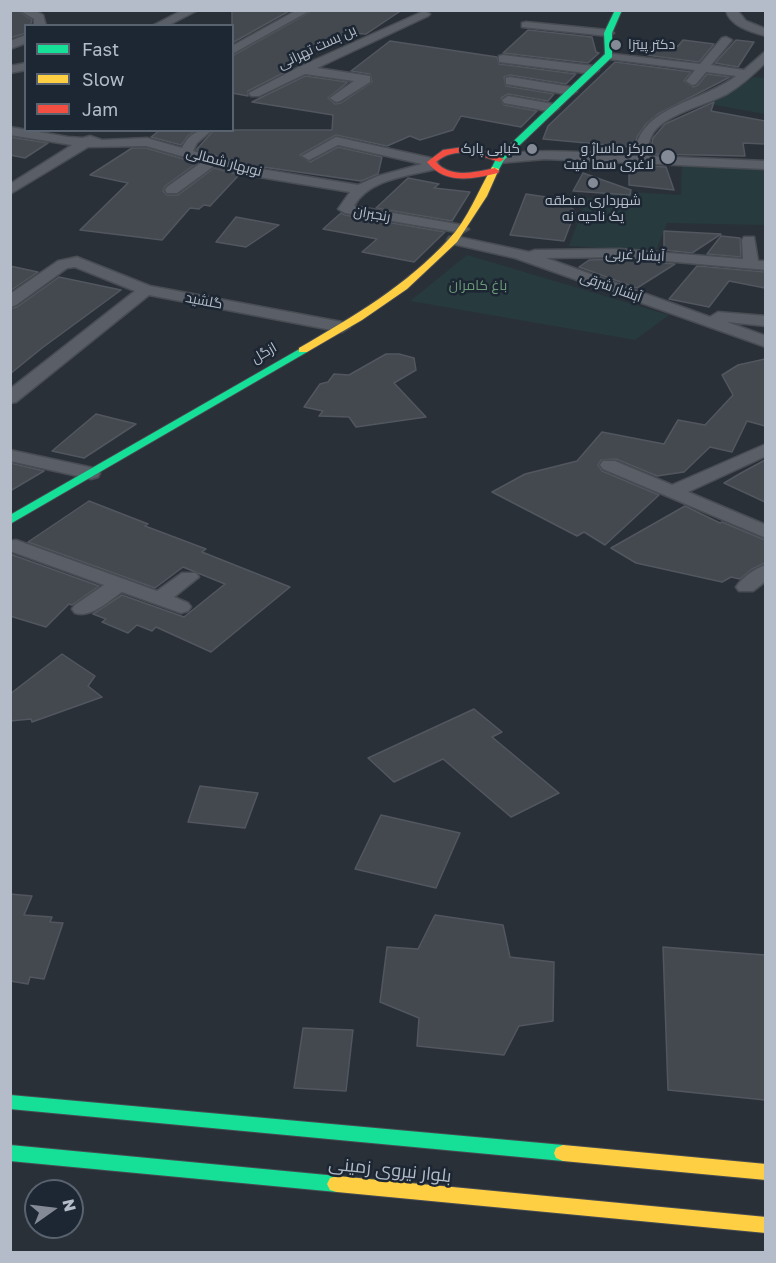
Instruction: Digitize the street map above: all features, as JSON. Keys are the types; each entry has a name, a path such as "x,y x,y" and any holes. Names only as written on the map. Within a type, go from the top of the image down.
{"main road":[{"path":"609,55 608,33 619,10"},
{"name":"ازگل","path":"10,521 342,327 403,286 458,235 497,165 609,55"},
{"path":"460,150 479,152 497,165 475,175 453,175 443,173 431,164 432,158 460,150"},
{"name":"بلوار نیروی زمینی","path":"10,1102 309,1135 765,1172"},
{"name":"بلوار نیروی زمینی","path":"10,1153 302,1175 765,1225"}],"street":[{"path":"24,10 39,17 40,24"},
{"path":"162,24 193,10"},
{"path":"234,50 306,10"},
{"name":"بن بست تهرانی","path":"255,93 424,14 410,10"},
{"path":"731,10 732,15 742,23 765,33"},
{"path":"526,25 555,23 574,34 608,33"},
{"path":"10,46 24,39"},
{"path":"692,81 726,40"},
{"path":"641,161 643,142 648,130 680,110 717,94 748,74 765,54"},
{"path":"609,55 748,74"},
{"path":"503,60 593,70"},
{"path":"10,62 24,67"},
{"path":"656,76 667,63"},
{"path":"10,70 24,67"},
{"path":"303,69 366,79 336,98"},
{"path":"510,81 571,91"},
{"path":"508,100 553,108"},
{"name":"نوبهار شمالی","path":"10,130 86,142 147,142 247,171 362,190"},
{"name":"نوبهار شمالی","path":"50,132 86,142"},
{"path":"10,190 103,132"},
{"path":"186,152 192,141 203,132"},
{"path":"309,156 336,141 431,164"},
{"path":"497,165 545,155 765,165"},
{"path":"172,190 213,160"},
{"name":"رنجبران","path":"431,164 399,173 362,190 345,209 458,235"},
{"name":"آبشار شرقی","path":"458,235 519,254 765,342"},
{"path":"749,240 758,266"},
{"name":"آبشار غربی","path":"519,254 620,253 758,266"},
{"name":"گلشید","path":"10,302 63,264 77,262 146,290 342,327"},
{"path":"10,398 146,290"},
{"path":"688,315 765,321"},
{"path":"673,492 765,449"},
{"path":"10,455 91,473"},
{"path":"609,465 765,532"},
{"path":"10,521 13,546 181,607"},
{"path":"746,587 765,571"},
{"path":"159,599 189,577"},
{"path":"82,609 120,584"}],"green space":[{"path":"754,77 765,78 765,114 710,104"},
{"path":"682,164 765,168 765,225 667,223 656,251 569,246 587,198 608,199 610,191 681,195"},
{"name":"باغ کامران","path":"467,255 669,315 635,340 410,301"}],"building":[{"path":"10,10 17,10 32,20 31,24 24,24 24,34 10,38"},
{"path":"232,10 291,10 234,42 234,24 232,24"},
{"path":"313,10 402,10 366,34 346,33 283,68 291,69 248,91 248,96 234,93 234,55"},
{"path":"528,30 592,37 596,52 599,53 588,63 503,53"},
{"path":"683,40 714,44 699,62 646,55 653,44 678,46"},
{"path":"736,40 754,42 738,67 715,63"},
{"path":"390,41 497,57 499,64 576,74 566,84 510,75 504,77 506,86 554,94 548,101 508,94 501,98 504,105 537,111 521,127 461,116 453,130 420,140 410,136 387,146 336,135 300,155 310,162 338,147 382,157 378,174 361,181 249,165 196,150 212,132 332,130 333,115 252,102 305,76 348,82 328,98 335,104 341,103 372,82 370,74 351,71"},
{"path":"615,62 691,72 684,81 693,87 698,85 707,74 730,77 658,114 646,124 637,137 633,153 629,152 630,147 543,139 548,126"},
{"path":"714,102 711,111 765,121 765,144 743,143 745,156 650,154 653,138 665,124"},
{"path":"157,132 193,132 181,145 151,137"},
{"path":"10,137 48,143 25,158 10,155"},
{"path":"132,148 146,148 197,163 165,186 163,191 167,195 178,195 214,168 239,175 210,206 204,205 199,209 190,208 162,240 80,230 128,183 90,175"},
{"path":"629,165 666,167 674,190 629,185"},
{"path":"583,173 631,190 630,195 573,191"},
{"path":"408,178 439,184 434,188 470,192 452,221 376,208"},
{"path":"526,194 566,200 575,212 564,241 510,235"},
{"path":"341,213 445,232 414,262 362,252 377,239 323,229"},
{"path":"236,217 279,225 246,247 216,242"},
{"path":"664,231 721,234 692,253 664,250"},
{"path":"721,236 740,238 741,257 707,254"},
{"path":"620,259 675,264 637,288 579,267 589,260"},
{"path":"10,266 38,272 10,291"},
{"path":"697,266 765,272 765,288 729,281 709,307 669,299"},
{"path":"59,277 121,290 10,374 10,309 17,307"},
{"path":"386,354 399,354 414,358 416,370 394,383 426,417 356,427 349,417 319,416 323,411 304,407 320,384 328,382 334,374 349,375"},
{"path":"765,359 765,426 747,421 732,452 710,447 684,472 657,476 616,459 601,460 598,465 602,471 659,495 605,545 584,532 577,536 492,492 525,474 577,461 602,432 664,444 678,420 705,425 733,395 722,375 738,365"},
{"path":"96,414 136,424 84,458 52,451"},
{"path":"765,460 765,502 724,483 741,473"},
{"path":"10,463 44,471 10,491"},
{"path":"89,501 148,524 145,526 206,549 202,552 290,587 211,652 156,627 152,631 137,625 128,633 102,622 106,619 93,614 122,595 184,617 225,584 183,567 155,588 28,542"},
{"path":"685,506 720,523 765,540 765,563 752,569 740,579 731,577 722,582 636,563 611,548"},
{"path":"10,554 99,586 72,605 69,604 46,627 10,616"},
{"path":"62,654 95,676 88,686 102,697 32,722 31,719 10,721 10,694"},
{"path":"474,709 502,732 492,737 559,793 511,817 443,759 394,782 368,758"},
{"path":"200,786 258,793 245,828 188,822"},
{"path":"381,815 460,833 436,888 355,869"},
{"path":"10,894 32,896 24,915 52,917 50,922 63,923 44,979 30,977 28,984 10,981"},
{"path":"435,915 503,925 510,957 554,962 553,1021 519,1026 504,1055 417,1046 419,1018 380,1002 387,947 418,949"},
{"path":"663,947 765,955 765,1100 668,1090"},
{"path":"303,1028 353,1030 346,1091 294,1088"}],"traffic: fast":[{"path":"495,169 500,159 609,55 608,33 619,10"},
{"path":"10,520 303,350"},
{"path":"10,1102 563,1153"},
{"path":"10,1153 337,1184"}],"traffic: slow":[{"path":"303,350 358,318 403,287 454,240 482,196 495,169"},
{"path":"563,1153 766,1172"},
{"path":"337,1184 766,1225"}],"traffic: jam":[{"path":"495,171 452,175 437,169 431,162 438,156 455,150 473,151 500,159"}],"place":[{"name":"دکتر پیتزا","path":"616,45"},
{"name":"کبابی پارک","path":"532,149"},
{"name":"مرکز ماساژ و لاغری سما فیت","path":"668,157"},
{"name":"شهرداری منطقه یک ناحیه نه","path":"593,183"}]}
